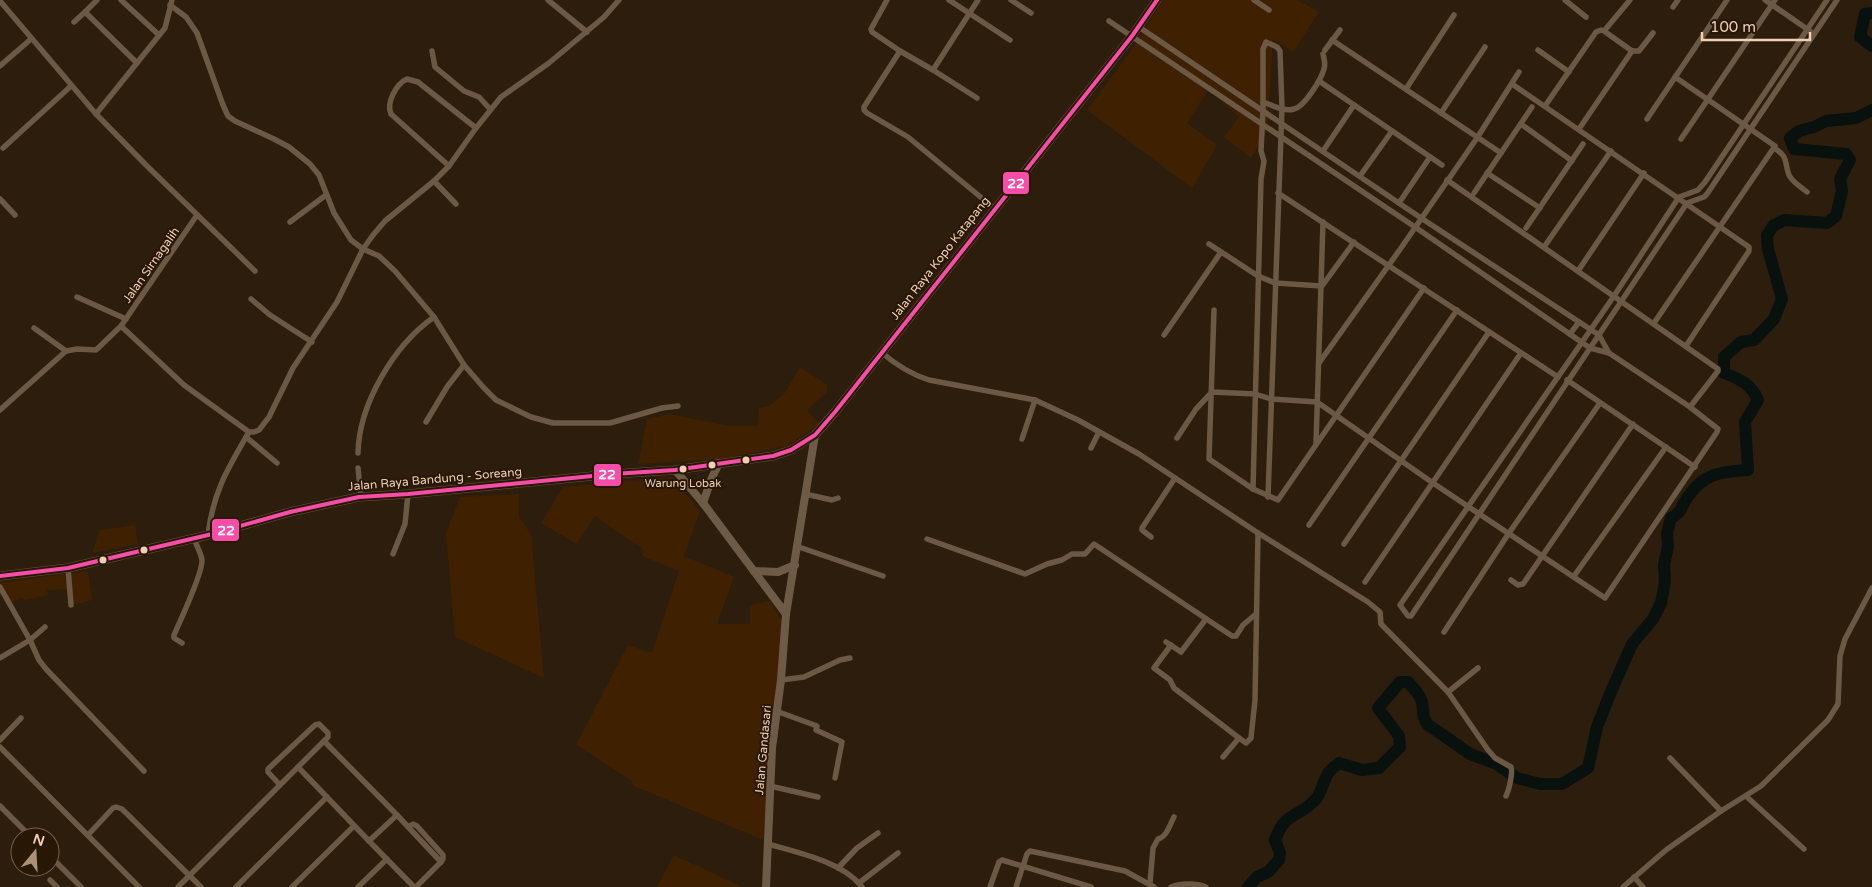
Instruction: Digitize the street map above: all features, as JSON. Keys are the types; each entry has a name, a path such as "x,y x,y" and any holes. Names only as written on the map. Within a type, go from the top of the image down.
{"main road":[{"name":"Jalan Raya Kopo Katapang","path":"814,435 995,210 1139,27 1157,0"},
{"name":"Jalan Raya Bandung - Soreang","path":"0,576 68,568 208,535 290,512 362,497 675,470 773,456 791,450 814,435"}],"street":[{"path":"74,22 97,0"},
{"path":"120,0 159,35"},
{"path":"548,0 587,32"},
{"path":"208,535 211,513 219,486 247,435 256,432 263,426 293,368 337,302 362,253 385,222 449,166 490,109 512,88 549,63 587,32 619,0"},
{"path":"887,0 871,26 872,32 976,98"},
{"path":"948,0 1010,40"},
{"path":"933,70 978,0"},
{"path":"1011,0 1031,13"},
{"path":"1254,0 1269,10"},
{"path":"1565,0 1586,17"},
{"path":"1604,31 1630,0"},
{"path":"1673,7 1678,0"},
{"path":"1647,118 1727,0"},
{"path":"1765,0 1774,2 1814,34"},
{"path":"1827,0 1701,188 1679,197 1614,296 1400,605 1408,616 1411,616 1687,203 1708,194 1837,0"},
{"path":"0,1 96,114 256,271"},
{"path":"1681,139 1774,2"},
{"path":"96,114 165,28 171,3 186,17 197,33 228,116 242,125 274,139 301,156 319,175 323,197 351,240 362,253 379,256 387,263 430,321 461,369 490,396 542,421 553,423 610,423 641,416 662,408 678,406"},
{"path":"85,12 137,62"},
{"path":"1406,89 1454,15"},
{"path":"1109,21 1415,226 1590,348 1609,353 1690,407 1718,429 1718,432 1605,598 1544,555 1433,483 1317,402 1271,399 1255,394 1212,392 1196,409 1177,438"},
{"path":"1139,27 1421,218 1599,335 1609,353"},
{"path":"1263,102 1282,108 1296,109 1319,81 1325,66 1324,52 1340,30"},
{"path":"1546,106 1595,33 1599,30 1604,31 1632,51 1639,51 1653,33"},
{"path":"0,66 31,39"},
{"path":"1332,40 1501,153"},
{"path":"1253,489 1261,179 1264,161 1261,151 1263,49 1264,44 1268,42 1280,51 1282,108 1268,496"},
{"path":"1441,113 1485,47"},
{"path":"1538,50 1569,72"},
{"path":"432,51 435,67 464,91 479,97 490,109"},
{"path":"900,51 864,107 864,110 908,137 995,210"},
{"path":"1579,129 1632,51"},
{"path":"1319,363 1477,138 1519,72"},
{"path":"1675,77 1773,144 1774,148 1786,158 1792,180 1806,192"},
{"path":"449,166 391,114 389,105 402,81 407,79 418,82 476,128"},
{"path":"1319,81 1442,165"},
{"path":"1512,84 1748,245 1750,249 1686,346"},
{"path":"2,148 71,86"},
{"path":"1323,151 1354,105"},
{"path":"1474,193 1532,107"},
{"path":"1521,124 1572,161"},
{"path":"1360,176 1392,131"},
{"path":"1526,228 1583,144"},
{"path":"1654,324 1774,148"},
{"path":"1544,248 1612,151"},
{"path":"1398,202 1430,156"},
{"path":"1487,173 1540,208"},
{"path":"1578,271 1644,173"},
{"path":"1447,180 1718,369 1690,407"},
{"path":"434,181 456,204"},
{"path":"1278,192 1558,377"},
{"path":"290,222 323,197"},
{"path":"0,200 15,215"},
{"name":"Jalan Sirnagalih","path":"66,351 77,349 96,350 121,326 197,215"},
{"path":"1316,446 1323,222"},
{"path":"1322,286 1354,242"},
{"path":"1209,244 1258,276 1275,283 1322,286"},
{"path":"1164,335 1220,252"},
{"path":"1214,310 1209,459 1253,489 1279,500 1424,288"},
{"path":"77,296 126,319"},
{"path":"252,299 270,315 312,342"},
{"path":"1309,525 1457,310"},
{"path":"358,453 360,430 380,378 394,357 430,321"},
{"path":"1570,334 1578,322"},
{"path":"121,326 184,385 247,435 277,463"},
{"path":"0,410 66,351 34,328"},
{"path":"1344,544 1489,332"},
{"path":"881,352 908,372 929,380 1035,400 1078,420 1139,454 1378,610 1381,624 1448,692 1495,758 1511,767 1509,790 1506,796"},
{"path":"1365,582 1521,353"},
{"path":"426,422 447,387 461,369"},
{"path":"1567,380 1694,467"},
{"path":"1022,439 1035,400"},
{"path":"1444,632 1509,533 1600,403"},
{"path":"1511,580 1518,584 1523,584 1632,424"},
{"path":"1091,448 1099,432"},
{"name":"Jalan Gandasari","path":"766,887 772,748 781,680 786,614 814,435"},
{"path":"798,446 804,448 811,456"},
{"path":"1574,576 1666,447"},
{"path":"703,503 719,463"},
{"path":"358,468 362,497"},
{"path":"675,470 703,503 786,614"},
{"path":"1151,538 1142,528 1176,478"},
{"path":"393,554 405,524 408,494"},
{"path":"805,494 832,500 838,498"},
{"path":"1206,619 1181,652 1169,644 1154,668 1170,680 1174,688 1246,743 1252,735 1255,700 1258,533"},
{"path":"182,644 174,638 174,635 190,598 202,562 194,538"},
{"path":"927,539 1025,574 1046,564 1062,560 1072,554 1085,554 1094,544 1234,637 1243,625 1256,614"},
{"path":"796,546 883,576"},
{"path":"754,571 778,572 794,565"},
{"path":"68,568 71,605"},
{"path":"0,587 39,660 46,669 144,771"},
{"path":"1623,887 1666,850 1768,781 1832,715 1838,704 1840,656 1845,639 1872,588"},
{"path":"0,658 30,640 45,627"},
{"path":"781,680 804,677 840,660 850,658"},
{"path":"1448,692 1478,668"},
{"path":"776,711 817,726 816,730 842,742 835,778"},
{"path":"0,740 21,718"},
{"path":"178,887 280,785 298,767 324,741 328,733 319,724 315,724 268,769 268,772 280,785"},
{"path":"1223,757 1239,738"},
{"path":"298,767 415,887 441,862 443,855 417,826 413,824 408,827 324,741"},
{"path":"0,747 140,887"},
{"path":"1670,758 1721,811"},
{"path":"770,786 818,797"},
{"path":"236,887 327,797"},
{"path":"1747,797 1804,849"},
{"path":"0,806 21,827"},
{"path":"88,835 113,808 122,809 201,887"},
{"path":"369,841 397,815"},
{"path":"1016,887 1027,854 1030,851 1122,870 1152,885 1151,861 1155,842 1165,834 1174,816"},
{"path":"292,887 354,826"},
{"path":"838,868 857,848 878,833"},
{"path":"768,844 800,853 838,868 861,885 898,853"},
{"path":"358,887 388,859"},
{"path":"990,887 1000,861 1024,866 1091,887"},
{"path":"60,866 81,887"},
{"path":"1634,877 1643,887"},
{"path":"50,880 57,887"},
{"path":"1171,887 1178,884 1206,887"}],"shaded area":[{"path":"1163,0 1297,0 1319,12 1293,52 1273,39 1267,132 1251,158 1224,137 1239,117 1209,89 1187,123 1217,145 1192,188 1087,110 1133,48"},
{"path":"800,367 827,385 827,392 807,410 819,424 787,446 721,459 638,464 647,419 669,414 729,426 758,426 759,408 769,406 784,394"},
{"path":"672,477 700,511 684,556 734,577 717,624 750,624 750,605 770,601 784,624 763,840 634,786 631,780 576,745 628,645 652,653 679,571 642,556 644,550 595,516 577,544 541,523 563,487"},
{"path":"519,494 519,517 531,534 544,678 455,637 446,533 460,497"},
{"path":"135,525 138,544 92,553 100,530"},
{"path":"88,571 92,600 72,605 71,589 47,590 48,595 25,600 22,597 12,603 4,594 0,595 0,583"},
{"path":"674,855 743,887 657,887"}],"waterway":[{"path":"1872,13 1865,14 1860,37 1872,46"},
{"path":"1248,887 1257,877 1268,872 1279,860 1280,853 1275,840 1283,824 1316,799 1326,777 1332,769 1339,763 1362,770 1379,768 1400,747 1399,736 1378,708 1400,682 1408,682 1418,694 1422,702 1423,715 1427,724 1470,754 1497,764 1517,778 1540,784 1562,784 1588,768 1597,727 1632,644 1653,619 1661,603 1665,582 1664,565 1668,546 1667,533 1671,518 1680,511 1693,490 1706,479 1721,473 1748,470 1745,422 1758,400 1752,390 1744,383 1724,373 1724,357 1741,342 1754,340 1774,319 1782,299 1768,249 1767,235 1773,226 1784,220 1827,223 1836,216 1842,191 1840,179 1850,160 1846,154 1794,149 1790,138 1799,131 1826,121 1856,118 1872,110"}],"transit line":[{"name":"22","path":"0,576 68,568 208,535 290,512 359,497 675,470 773,456 791,450 815,435 835,412 1132,36 1157,0"}],"place":[{"name":"Warung Lobak","path":"683,469"}]}
